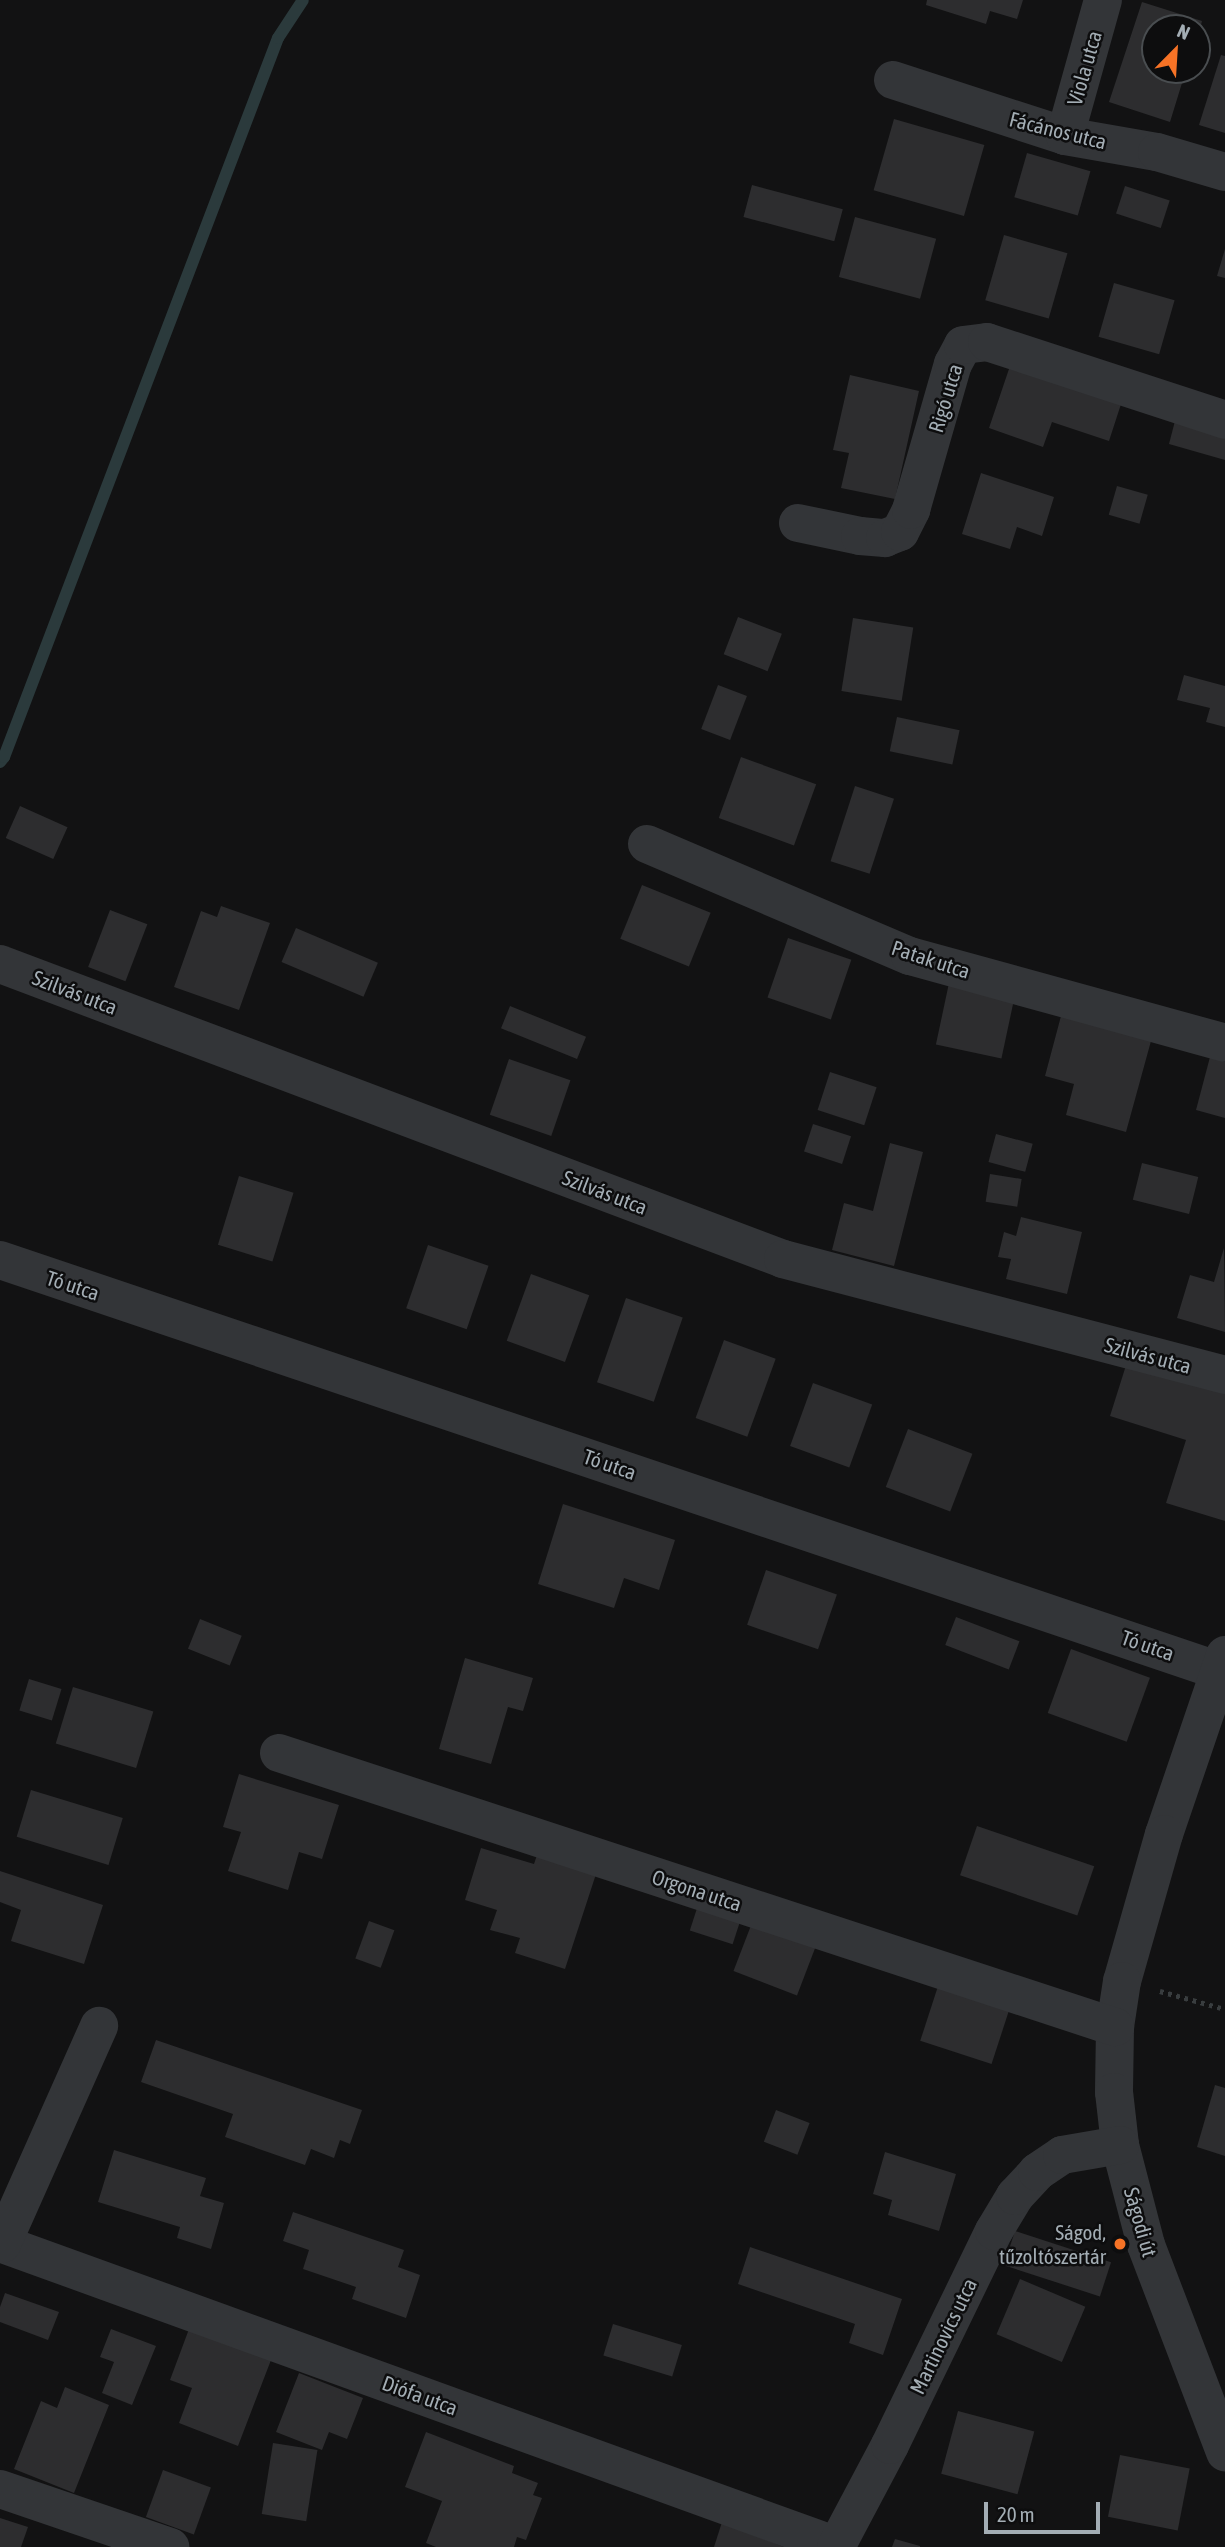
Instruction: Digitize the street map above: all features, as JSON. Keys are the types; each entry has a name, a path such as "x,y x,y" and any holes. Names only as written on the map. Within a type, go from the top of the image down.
{"street":[{"name":"Viola utca","path":"1065,136 1103,0"},
{"name":"Fácános utca","path":"893,80 1065,136 1157,152 1225,172"},
{"name":"Rigó utca","path":"798,523 860,536 885,538 900,532 911,510 953,364 963,345 987,342 1225,420"},
{"name":"Patak utca","path":"648,844 910,956 1225,1043"},
{"name":"Szilvás utca","path":"0,964 783,1259 1225,1375"},
{"name":"Tó utca","path":"0,1260 1144,1643 1222,1663"},
{"name":"Ságodi út","path":"1222,1663 1164,1834 1122,1981 1115,2027 1114,2092 1120,2145 1146,2245 1225,2452"},
{"name":"Orgona utca","path":"279,1753 1115,2027"},
{"name":"Diófa utca","path":"99,2026 1,2243 837,2546"},
{"name":"Martinovics utca","path":"837,2546 890,2445 994,2231 1015,2196 1037,2172 1062,2155 1120,2145"},
{"path":"0,2489 170,2547"}],"path":[{"path":"1122,1981 1225,2009"}],"building":[{"path":"927,0 1023,0 1017,19 990,11 986,24 926,5"},
{"path":"1142,2 1180,14 1141,14 1141,84 1182,84 1170,122 1109,102"},
{"path":"1221,55 1225,56 1225,133 1199,125"},
{"path":"894,119 984,145 964,216 874,190"},
{"path":"1027,153 1090,171 1078,215 1014,197"},
{"path":"752,185 843,209 834,241 743,217"},
{"path":"1125,186 1170,201 1161,228 1116,214"},
{"path":"855,217 936,239 920,299 839,277"},
{"path":"1004,235 1067,253 1049,319 985,300"},
{"path":"1225,249 1225,278 1217,276"},
{"path":"1114,283 1175,300 1159,354 1099,337"},
{"path":"1011,363 1122,401 1109,441 1052,422 1043,447 989,428"},
{"path":"850,375 919,391 895,499 841,488 849,453 833,450"},
{"path":"1176,417 1225,431 1225,460 1169,444"},
{"path":"981,473 1054,497 1042,536 1017,527 1010,549 962,534"},
{"path":"1117,486 1148,495 1139,524 1109,515"},
{"path":"738,617 782,634 768,671 724,654"},
{"path":"853,618 913,628 902,701 841,691"},
{"path":"1184,675 1225,686 1225,727 1206,722 1210,708 1177,700"},
{"path":"718,685 747,696 730,740 701,729"},
{"path":"897,717 960,730 952,765 890,751"},
{"path":"741,757 816,784 794,845 719,818"},
{"path":"855,786 894,799 870,874 831,861"},
{"path":"20,806 68,827 53,859 6,838"},
{"path":"642,885 711,913 689,966 620,939"},
{"path":"221,906 270,923 239,1010 174,987 201,911 217,917"},
{"path":"110,910 147,924 125,981 88,967"},
{"path":"296,928 378,963 363,997 282,962"},
{"path":"788,938 851,960 831,1019 767,998"},
{"path":"949,983 1015,997 1001,1059 936,1045"},
{"path":"510,1006 586,1037 577,1059 501,1028"},
{"path":"1061,1016 1151,1041 1126,1132 1066,1115 1074,1084 1045,1076"},
{"path":"1210,1057 1225,1062 1225,1118 1196,1110"},
{"path":"509,1059 570,1080 551,1136 490,1115"},
{"path":"830,1072 877,1087 864,1125 818,1110"},
{"path":"813,1124 851,1136 842,1164 804,1152"},
{"path":"996,1134 1033,1144 1025,1172 988,1162"},
{"path":"890,1143 923,1152 894,1266 832,1250 844,1203 873,1211"},
{"path":"1142,1163 1198,1177 1189,1214 1133,1200"},
{"path":"990,1174 1022,1179 1017,1207 986,1202"},
{"path":"239,1176 294,1193 272,1262 218,1245"},
{"path":"1021,1217 1082,1232 1067,1294 1006,1279 1011,1259 998,1257 1004,1232 1016,1236"},
{"path":"428,1245 489,1266 467,1329 406,1308"},
{"path":"1224,1248 1225,1332 1177,1318 1190,1275 1214,1282"},
{"path":"531,1274 589,1295 565,1362 507,1341"},
{"path":"626,1298 683,1318 654,1402 597,1382"},
{"path":"724,1340 776,1359 747,1437 696,1418"},
{"path":"1128,1359 1225,1389 1225,1521 1166,1503 1186,1440 1110,1416"},
{"path":"813,1383 872,1405 849,1468 790,1446"},
{"path":"908,1429 972,1454 950,1512 886,1487"},
{"path":"563,1504 675,1540 659,1590 624,1578 614,1608 538,1584"},
{"path":"766,1570 837,1594 818,1649 747,1625"},
{"path":"956,1617 1019,1641 1009,1669 945,1645"},
{"path":"200,1619 242,1636 230,1666 188,1649"},
{"path":"1071,1649 1150,1678 1127,1742 1048,1713"},
{"path":"465,1658 533,1678 523,1711 508,1707 491,1764 439,1749"},
{"path":"29,1679 62,1689 52,1720 19,1711"},
{"path":"73,1687 153,1712 136,1768 56,1743"},
{"path":"239,1774 339,1805 322,1859 299,1852 288,1890 228,1871 241,1832 223,1827"},
{"path":"31,1790 123,1818 108,1865 17,1837"},
{"path":"977,1826 1094,1866 1077,1916 960,1875"},
{"path":"481,1848 534,1864 538,1852 597,1871 565,1969 515,1953 520,1938 490,1930 497,1910 465,1900"},
{"path":"0,1871 103,1905 84,1964 11,1941 21,1910 0,1902"},
{"path":"700,1899 743,1913 733,1944 690,1930"},
{"path":"755,1915 818,1939 797,1995 733,1971"},
{"path":"369,1921 394,1930 381,1968 355,1959"},
{"path":"940,1980 1011,2003 992,2064 920,2041"},
{"path":"156,2040 362,2110 350,2144 340,2140 334,2158 311,2149 305,2165 225,2137 233,2114 141,2082"},
{"path":"1215,2085 1225,2088 1225,2156 1197,2147"},
{"path":"776,2110 810,2123 797,2155 764,2142"},
{"path":"114,2150 206,2178 200,2196 224,2203 211,2249 177,2238 180,2227 98,2202"},
{"path":"885,2152 956,2174 939,2231 888,2215 892,2200 873,2194"},
{"path":"293,2212 404,2250 398,2267 420,2275 406,2318 352,2299 356,2287 303,2269 309,2250 283,2241"},
{"path":"1015,2231 1111,2262 1100,2296 1004,2265"},
{"path":"750,2247 902,2299 883,2355 849,2343 855,2324 738,2284"},
{"path":"1020,2279 1085,2307 1062,2362 997,2334"},
{"path":"5,2293 59,2312 48,2340 0,2322 0,2307"},
{"path":"613,2324 682,2345 672,2377 603,2356"},
{"path":"111,2329 156,2346 132,2405 102,2393 114,2362 100,2357"},
{"path":"189,2329 271,2360 238,2446 179,2423 192,2388 170,2380"},
{"path":"299,2373 363,2398 347,2439 329,2432 322,2450 276,2432"},
{"path":"65,2387 109,2405 74,2493 14,2469 41,2401 57,2408"},
{"path":"958,2411 1034,2431 1017,2494 941,2474"},
{"path":"426,2432 514,2466 512,2473 538,2483 533,2495 542,2498 526,2540 517,2537 514,2547 436,2547 426,2543 442,2501 405,2487"},
{"path":"273,2443 317,2450 306,2521 262,2514"},
{"path":"1120,2455 1190,2469 1178,2530 1108,2517"},
{"path":"163,2470 211,2487 194,2534 146,2517"},
{"path":"0,2518 28,2527 21,2547 0,2547"},
{"path":"722,2522 784,2547 714,2547"},
{"path":"895,2539 920,2546 920,2547 892,2547"}],"waterway":[{"path":"0,762 278,38 303,0"}],"place":[{"name":"Ságod, tűzoltószertár","path":"1120,2244"}]}
